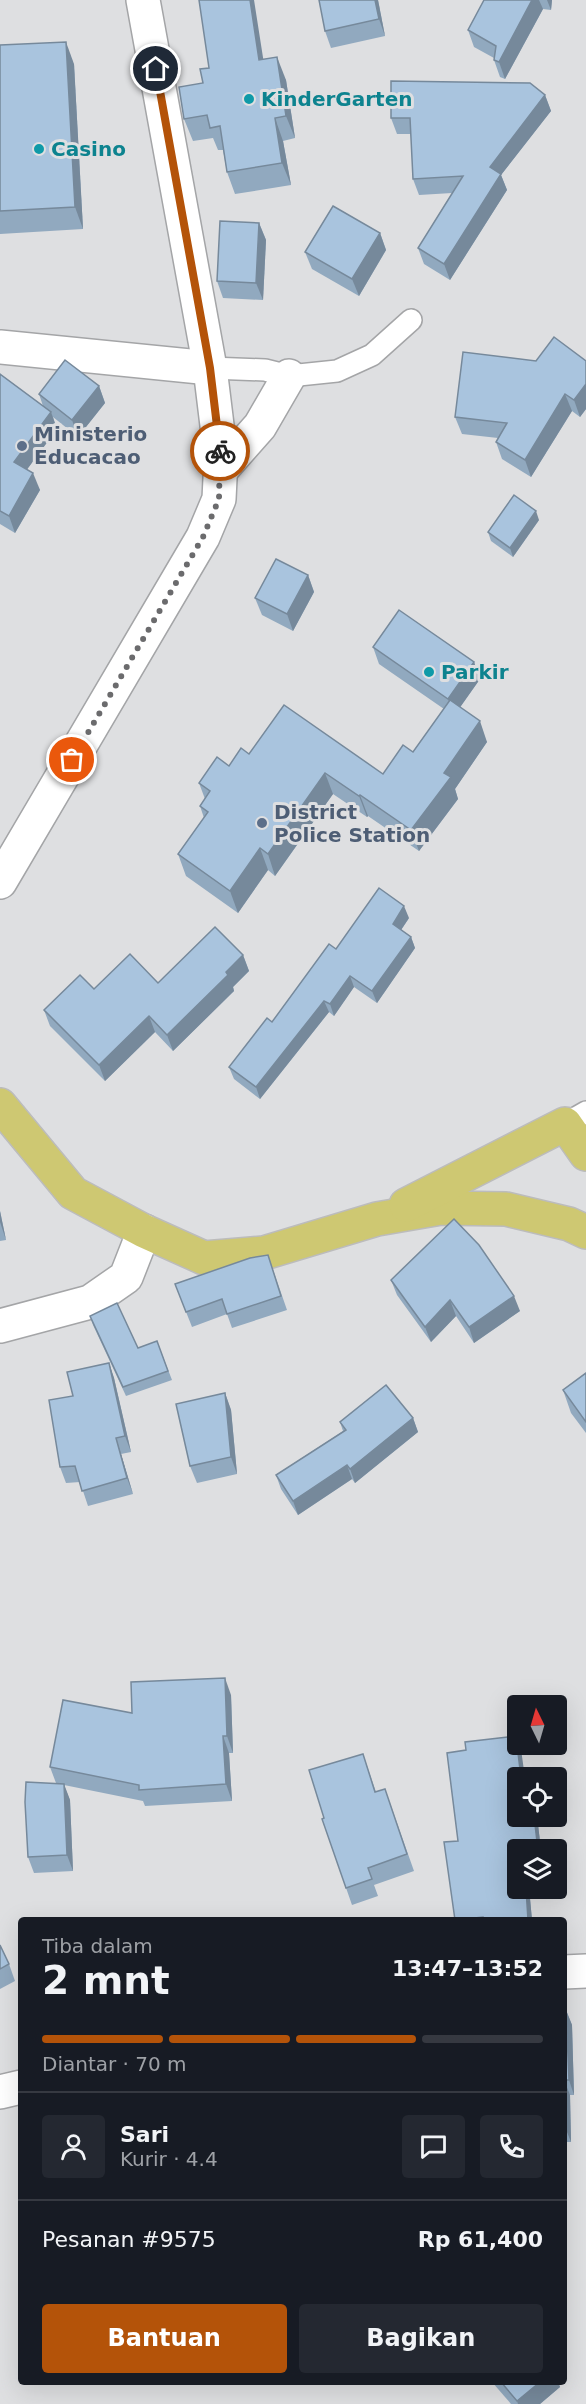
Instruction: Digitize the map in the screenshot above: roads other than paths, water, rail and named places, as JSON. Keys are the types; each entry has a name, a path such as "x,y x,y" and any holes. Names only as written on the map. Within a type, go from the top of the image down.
{"main road":[{"path":"0,1105 72,1193 144,1231 204,1258 264,1253 377,1219 441,1208 506,1209 569,1224 586,1232"},
{"path":"377,1219 576,1118 586,1155"}],"street":[{"path":"0,882 203,537 219,499 221,470 210,368 144,0"},
{"path":"0,347 210,368"},
{"path":"221,470 260,426 289,376"},
{"path":"0,1326 90,1302 126,1277 144,1231"},
{"path":"567,1972 586,1971"},
{"path":"0,2092 18,2088"}],"lane":[{"path":"210,368 265,370 289,376 337,371 372,356 411,320"}],"place":[{"name":"KinderGarten","path":"249,99"},
{"name":"Casino","path":"39,149"},
{"name":"Ministerio Educacao","path":"22,446"},
{"name":"Parkir","path":"429,672"},
{"name":"District Police Station","path":"262,823"}]}
